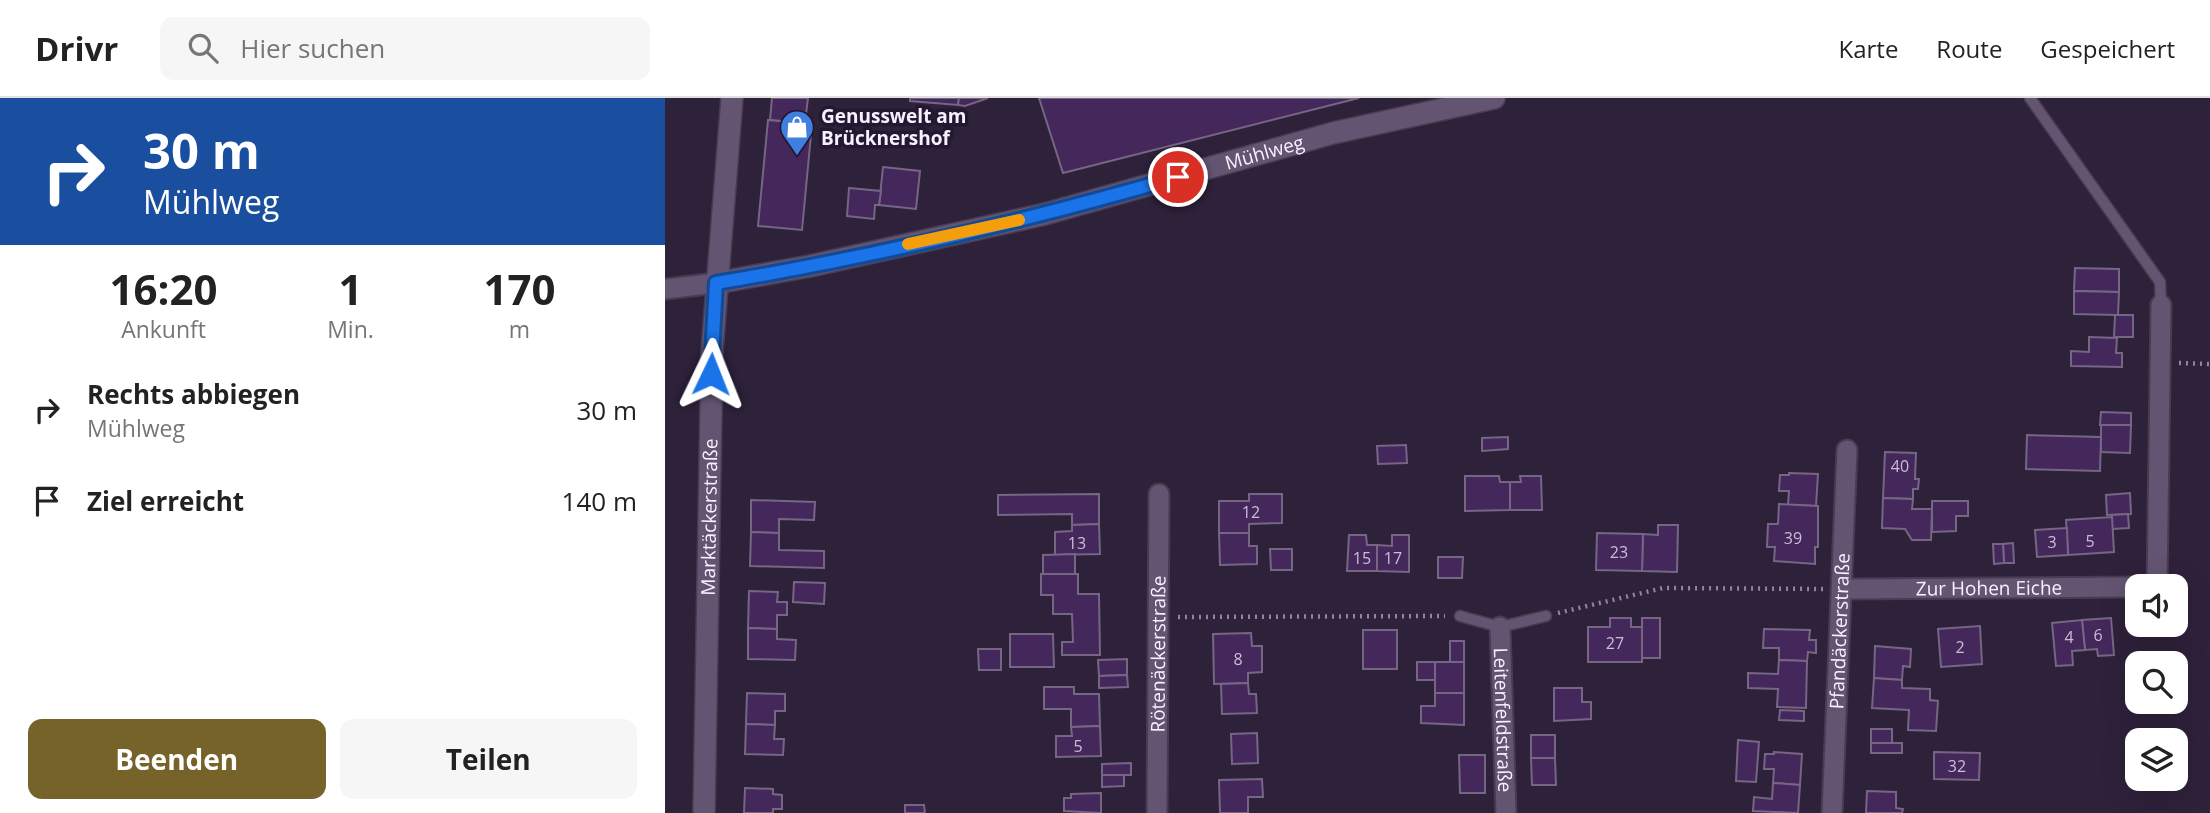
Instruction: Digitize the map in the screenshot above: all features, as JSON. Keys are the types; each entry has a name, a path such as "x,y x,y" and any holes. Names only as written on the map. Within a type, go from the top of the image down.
{"street":[{"name":"Marktäckerstraße","path":"704,813 710,420 716,283 732,98"},
{"name":"Mühlweg","path":"665,289 810,266 1045,214 1333,132 1494,98"},
{"path":"2157,574 2161,306"},
{"name":"Pfandäckerstraße","path":"1832,813 1847,450"},
{"name":"Rötenäckerstraße","path":"1157,813 1159,495"},
{"name":"Zur Hohen Eiche","path":"1842,589 2125,587"},
{"name":"Leitenfeldstraße","path":"1500,627 1506,813"}],"lane":[{"path":"2030,98 2159,282 2161,306"},
{"path":"1460,616 1500,627 1546,615"}],"path":[{"path":"2160,362 2210,364"},
{"path":"1546,615 1663,588 1842,589"},
{"path":"1159,617 1460,616"}],"building":[{"path":"772,98 808,98 805,123 770,120"},
{"path":"910,98 959,98 958,105 910,101"},
{"path":"959,98 988,98 965,106 958,105"},
{"path":"1039,98 1359,98 1063,173"},
{"path":"768,120 812,124 802,230 758,226"},
{"path":"883,167 920,171 916,209 879,205"},
{"path":"849,188 881,191 879,205 875,205 874,219 847,216"},
{"path":"2075,268 2119,269 2119,292 2074,291"},
{"path":"2074,291 2119,292 2118,315 2074,314"},
{"path":"2115,315 2133,315 2133,337 2114,337"},
{"path":"2089,337 2117,338 2116,353 2122,353 2122,367 2071,366 2071,351 2089,352"},
{"path":"2101,412 2131,413 2131,425 2100,425"},
{"path":"2101,425 2131,425 2130,453 2101,452"},
{"path":"2027,435 2101,437 2100,471 2026,469"},
{"path":"1508,437 1508,449 1482,451 1482,438"},
{"path":"1406,445 1407,463 1378,464 1377,446"},
{"path":"1885,452 1916,453 1915,479 1919,479 1918,489 1913,489 1913,499 1883,498"},
{"path":"1818,474 1816,506 1788,505 1789,491 1779,491 1780,475"},
{"path":"1465,476 1499,476 1500,482 1510,482 1510,510 1465,511"},
{"path":"1520,476 1541,476 1542,510 1510,510 1510,482 1521,482"},
{"path":"2130,493 2131,514 2107,515 2106,495"},
{"path":"1099,494 1099,524 1072,525 1072,514 998,515 998,495"},
{"path":"1249,494 1282,494 1282,523 1249,524 1249,533 1219,533 1219,501 1249,501"},
{"path":"1883,498 1913,499 1912,509 1932,509 1931,540 1912,540 1905,529 1882,528"},
{"path":"751,500 815,502 814,520 779,519 779,533 751,532"},
{"path":"1932,501 1968,501 1968,516 1956,516 1956,531 1932,532"},
{"path":"1779,504 1818,506 1818,547 1815,547 1815,564 1774,561 1775,547 1767,547 1768,524 1778,524"},
{"path":"2128,514 2129,528 2112,529 2112,515"},
{"path":"2112,517 2114,552 2068,555 2066,520"},
{"path":"1099,524 1100,554 1055,555 1055,532 1072,531 1072,525"},
{"path":"1658,525 1678,525 1677,572 1642,571 1643,534 1658,535"},
{"path":"2067,528 2068,555 2037,557 2035,530"},
{"path":"751,532 779,533 779,550 824,551 824,568 750,566"},
{"path":"1219,533 1249,533 1249,546 1257,546 1257,564 1220,565"},
{"path":"1597,533 1643,534 1642,571 1596,570"},
{"path":"1349,535 1366,535 1367,545 1377,545 1377,571 1347,571"},
{"path":"1392,535 1409,535 1409,572 1377,571 1377,545 1392,546"},
{"path":"2013,543 2014,563 2004,563 2003,544"},
{"path":"1993,544 2003,544 2004,563 1994,564"},
{"path":"1270,549 1292,549 1292,570 1271,570"},
{"path":"1075,554 1075,574 1043,574 1043,555"},
{"path":"1438,557 1463,557 1462,578 1438,578"},
{"path":"1041,574 1078,574 1078,594 1099,594 1100,655 1062,655 1062,642 1073,642 1072,614 1053,614 1053,595 1041,595"},
{"path":"794,582 825,583 824,604 793,602"},
{"path":"749,591 778,592 777,602 787,602 787,615 777,615 777,629 748,628"},
{"path":"1610,618 1631,618 1631,627 1642,627 1642,662 1588,662 1588,627 1610,627"},
{"path":"1642,618 1660,618 1660,658 1642,658"},
{"path":"2111,618 2114,655 2098,656 2097,649 2085,650 2082,620"},
{"path":"2082,620 2085,650 2072,651 2073,665 2056,666 2052,623"},
{"path":"1980,626 1982,664 1941,667 1938,629"},
{"path":"748,628 777,629 777,639 796,640 795,660 748,659"},
{"path":"1764,629 1810,630 1809,640 1816,640 1816,653 1808,652 1807,661 1779,660 1779,648 1763,648"},
{"path":"1363,630 1397,630 1397,669 1363,669"},
{"path":"1251,633 1252,646 1262,646 1262,672 1248,673 1248,683 1214,684 1213,634"},
{"path":"1010,634 1053,634 1054,667 1010,667"},
{"path":"1450,641 1464,641 1464,662 1450,662"},
{"path":"1875,646 1911,649 1910,667 1903,666 1902,680 1874,678"},
{"path":"978,649 1001,649 1001,670 979,670"},
{"path":"1127,659 1127,675 1099,676 1098,660"},
{"path":"1779,660 1807,661 1806,708 1777,707 1778,689 1748,688 1748,673 1778,674"},
{"path":"1417,662 1435,662 1435,680 1417,680"},
{"path":"1435,662 1464,662 1464,693 1435,693"},
{"path":"1127,675 1128,687 1099,688 1099,676"},
{"path":"1874,678 1902,680 1902,688 1930,689 1930,700 1938,701 1936,731 1908,730 1909,710 1872,708"},
{"path":"1248,683 1249,694 1256,694 1257,713 1222,714 1221,684"},
{"path":"1044,687 1074,687 1074,694 1099,694 1100,726 1071,727 1071,709 1044,709"},
{"path":"1554,688 1582,688 1582,702 1591,702 1591,719 1554,721"},
{"path":"747,693 785,694 785,711 775,711 775,725 746,724"},
{"path":"1435,693 1464,693 1464,725 1421,723 1421,706 1435,706"},
{"path":"1780,710 1804,711 1804,721 1779,720"},
{"path":"746,724 775,725 774,739 784,739 783,755 745,754"},
{"path":"1100,726 1101,756 1056,757 1056,736 1072,736 1071,727"},
{"path":"1871,729 1892,729 1892,743 1871,743"},
{"path":"1257,733 1258,763 1232,764 1231,734"},
{"path":"1531,735 1555,735 1555,758 1531,758"},
{"path":"1738,740 1759,742 1756,782 1736,781"},
{"path":"1871,743 1902,743 1902,753 1871,753"},
{"path":"1934,752 1980,753 1979,780 1934,779"},
{"path":"1765,754 1802,754 1800,785 1773,783 1774,769 1764,769"},
{"path":"1459,755 1485,755 1485,793 1460,793"},
{"path":"1531,758 1555,758 1556,785 1532,785"},
{"path":"1131,763 1131,775 1102,775 1102,764"},
{"path":"1102,775 1124,775 1124,786 1102,787"},
{"path":"1262,779 1263,797 1248,797 1248,813 1220,813 1219,780"},
{"path":"1773,783 1800,785 1798,813 1753,811 1754,797 1772,799"},
{"path":"745,788 773,789 773,794 782,795 782,809 773,809 773,813 744,813"},
{"path":"1867,791 1896,792 1896,808 1903,809 1902,813 1866,813"},
{"path":"1101,793 1101,813 1064,811 1064,798 1071,798 1071,794"},
{"path":"905,805 924,805 925,813 905,813"}],"slow traffic":[{"path":"908,244 1019,220"}],"place":[{"name":"Genusswelt am Brücknershof","path":"797,157"}],"route":[{"path":"711,374 716,283 810,266 1045,214 1178,177"}]}
